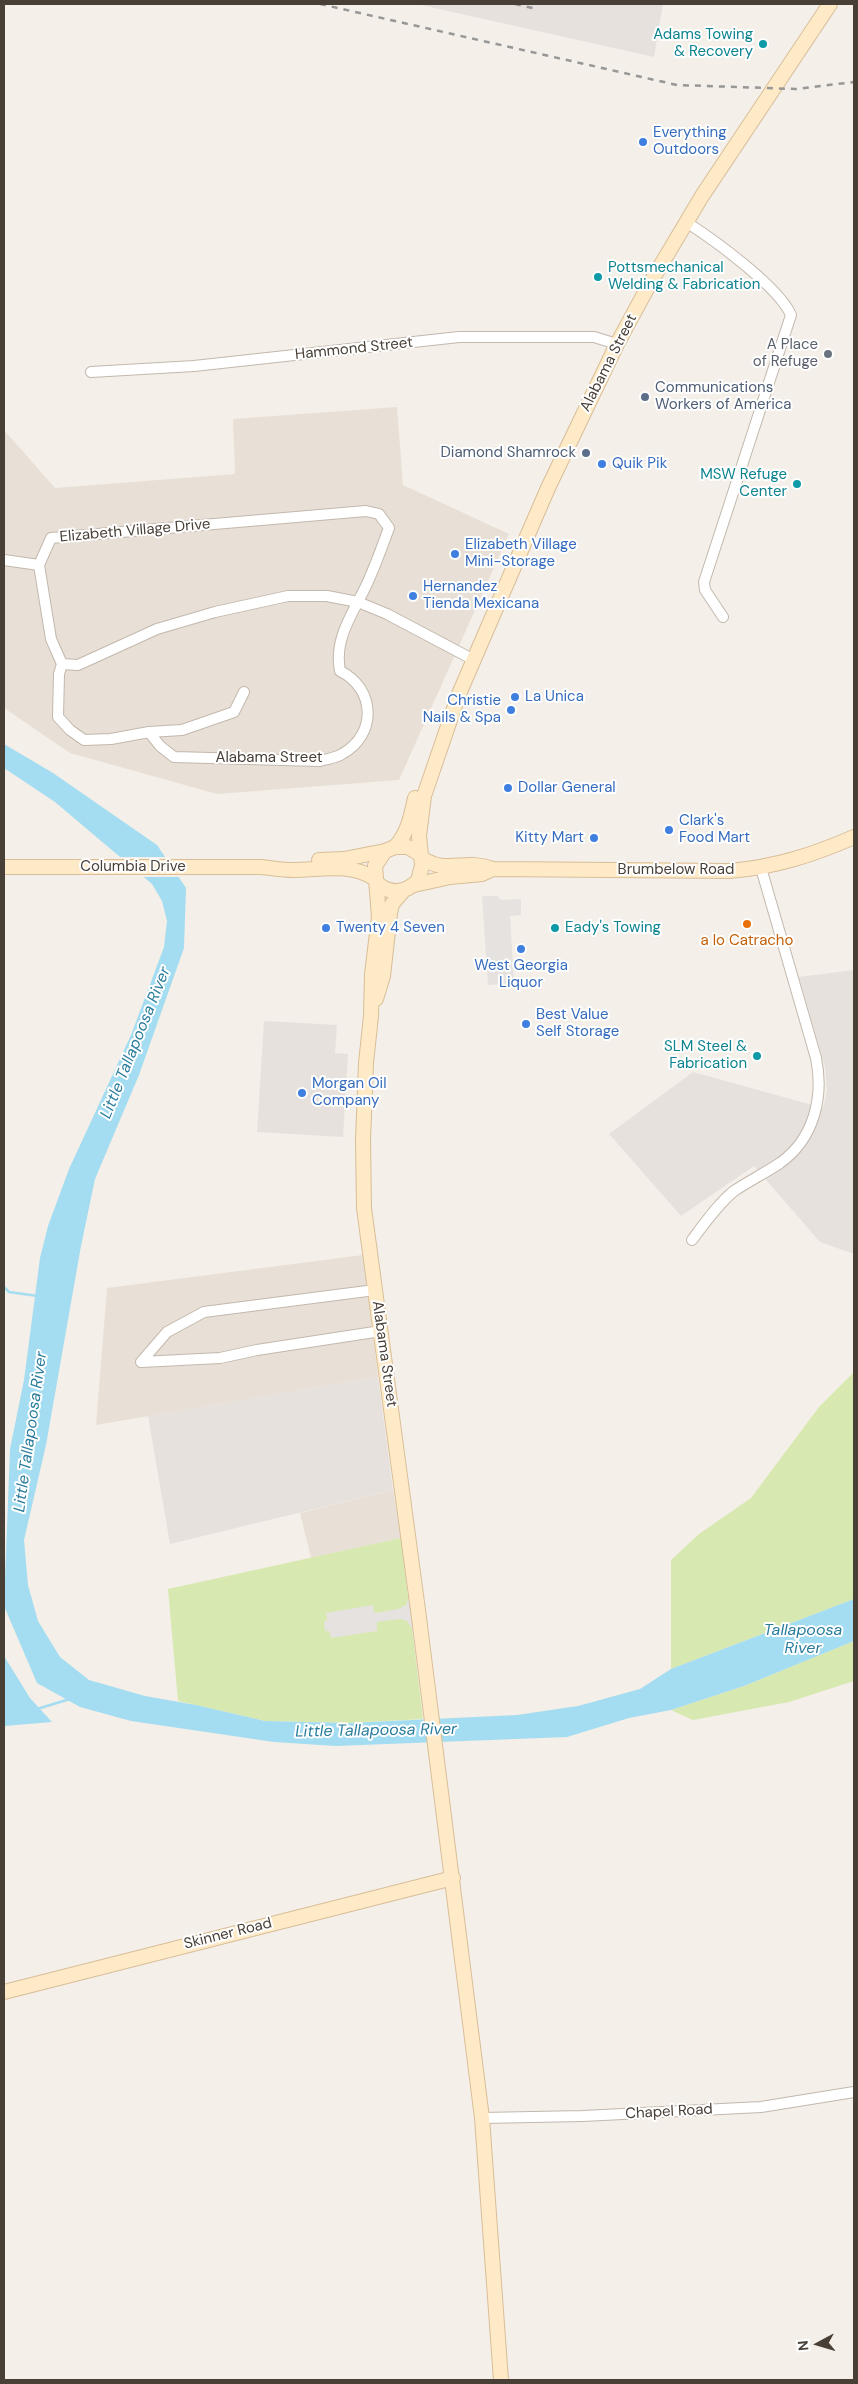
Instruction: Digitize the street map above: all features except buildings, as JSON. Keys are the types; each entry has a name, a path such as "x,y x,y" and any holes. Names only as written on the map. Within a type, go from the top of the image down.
{"main road":[{"name":"Alabama Street","path":"421,857 419,836 424,796 459,694 545,493 617,344 686,222 741,135 830,4"},
{"name":"Alabama Street","path":"390,849 404,837 431,746 443,717 459,694"},
{"name":"Brumbelow Road","path":"421,857 437,867 473,864 493,869 690,871 761,868 803,858 854,837"},
{"path":"408,847 421,857 420,878 409,888 388,891 376,881 375,866 390,849 408,847"},
{"name":"Columbia Drive","path":"261,867 289,862 344,858 390,849"},
{"name":"Columbia Drive","path":"4,867 261,867 290,870 350,868 365,873 376,881"},
{"name":"Brumbelow Road","path":"409,888 450,876 482,874 493,869"},
{"name":"Alabama Street","path":"376,881 379,917 372,974 371,1016 366,1063 363,1140 364,1208 453,1878 482,2118 501,2380"},
{"name":"Alabama Street","path":"371,1016 383,976 392,904 409,888"},
{"name":"Skinner Road","path":"4,1992 453,1878"}],"street":[{"path":"686,222 754,274 786,302 791,315 704,582 705,590 723,617"},
{"name":"Hammond Street","path":"91,372 194,366 459,337 594,337 617,344"},
{"name":"Elizabeth Village Drive","path":"39,565 52,538 366,511 379,514 389,528 358,602"},
{"path":"4,560 39,565 51,639 62,664 59,674 58,717 70,730 84,740 111,739 149,732 182,730 234,712 244,692"},
{"path":"62,664 78,665 157,628 215,612 288,596 327,596 358,602 387,614 474,660"},
{"name":"Alabama Street","path":"149,732 160,746 174,757 320,761 342,755 360,736 367,723 369,708 365,695 357,683 350,675 340,671 337,657 342,633 358,602"},
{"path":"692,1240 705,1222 733,1192 781,1162 792,1152 810,1128 819,1098 820,1081 816,1058 761,868"},
{"path":"375,1290 204,1312 167,1332 141,1362 220,1358 257,1350 381,1332"},
{"name":"Chapel Road","path":"482,2118 583,2116 761,2107 854,2092"}],"shaded area":[{"path":"417,4 663,4 654,57"},
{"path":"397,407 403,485 509,534 399,780 217,794 70,753 4,708 4,430 55,488 235,474 233,419"},
{"path":"482,896 498,896 501,900 521,899 521,915 510,916 514,983 488,985"},
{"path":"854,970 854,1254 820,1242 754,1166 681,1216 609,1134 693,1072 823,1108 827,1091 825,1067 799,977"},
{"name":"Morgan Oil Company","path":"264,1021 337,1025 335,1053 348,1054 343,1137 257,1132"},
{"path":"363,1255 378,1377 96,1425 107,1288"},
{"path":"378,1377 393,1490 170,1544 148,1416"},
{"path":"393,1490 401,1538 311,1558 300,1513"},
{"path":"409,1596 413,1630 407,1621 400,1619 377,1622 377,1631 331,1638 329,1631 325,1631 326,1613 373,1605 374,1612 377,1613 398,1609 406,1605"}],"green space":[{"path":"854,1372 854,1599 671,1669 671,1560 699,1534 751,1498 819,1407"},
{"path":"401,1538 423,1719 349,1723 265,1721 178,1701 168,1589"},
{"path":"854,1641 854,1681 789,1702 693,1720 671,1710 744,1686"}],"water":[{"name":"Tallapoosa River","path":"4,744 53,773 157,845 186,888 184,948 139,1075 95,1179 81,1246 46,1445 24,1540 28,1585 38,1621 60,1657 89,1680 145,1696 196,1705 265,1721 349,1723 517,1715 578,1706 640,1689 671,1669 854,1599 854,1641 744,1686 671,1710 629,1718 567,1737 336,1746 274,1742 131,1721 80,1707 37,1683 4,1606 10,1449 24,1380 40,1258 48,1226 69,1169 131,1035 164,947 167,921 162,901 152,884 55,802 4,768"},
{"path":"4,1656 30,1698 52,1722 4,1726"}],"pier":[{"path":"116,857 168,857 182,877 140,877"}],"waterway":[{"path":"4,1287 9,1292 38,1296"},
{"path":"37,1709 70,1699"}],"railway":[{"path":"320,4 677,85 796,89 854,82"},
{"path":"515,4 537,9"}],"place":[{"name":"Adams Towing & Recovery","path":"763,44"},
{"name":"Everything Outdoors","path":"643,142"},
{"name":"Pottsmechanical Welding & Fabrication","path":"598,277"},
{"name":"A Place of Refuge","path":"828,354"},
{"name":"Communications Workers of America","path":"645,397"},
{"name":"Diamond Shamrock","path":"586,453"},
{"name":"Quik Pik","path":"602,464"},
{"name":"MSW Refuge Center","path":"797,484"},
{"name":"Elizabeth Village Mini-Storage","path":"455,554"},
{"name":"Hernandez Tienda Mexicana","path":"413,596"},
{"name":"La Unica","path":"515,697"},
{"name":"Christie Nails & Spa","path":"511,710"},
{"name":"Dollar General","path":"508,788"},
{"name":"Clark's Food Mart","path":"669,830"},
{"name":"Kitty Mart","path":"594,838"},
{"name":"a lo Catracho","path":"747,924"},
{"name":"Twenty 4 Seven","path":"326,928"},
{"name":"Eady's Towing","path":"555,928"},
{"name":"West Georgia Liquor","path":"521,949"},
{"name":"Best Value Self Storage","path":"526,1024"},
{"name":"SLM Steel & Fabrication","path":"757,1056"},
{"name":"Morgan Oil Company","path":"302,1093"}],"water label":[{"name":"Little Tallapoosa River","path":"136,1043"},
{"name":"Little Tallapoosa River","path":"31,1432"},
{"name":"Little Tallapoosa River","path":"376,1731"}]}
